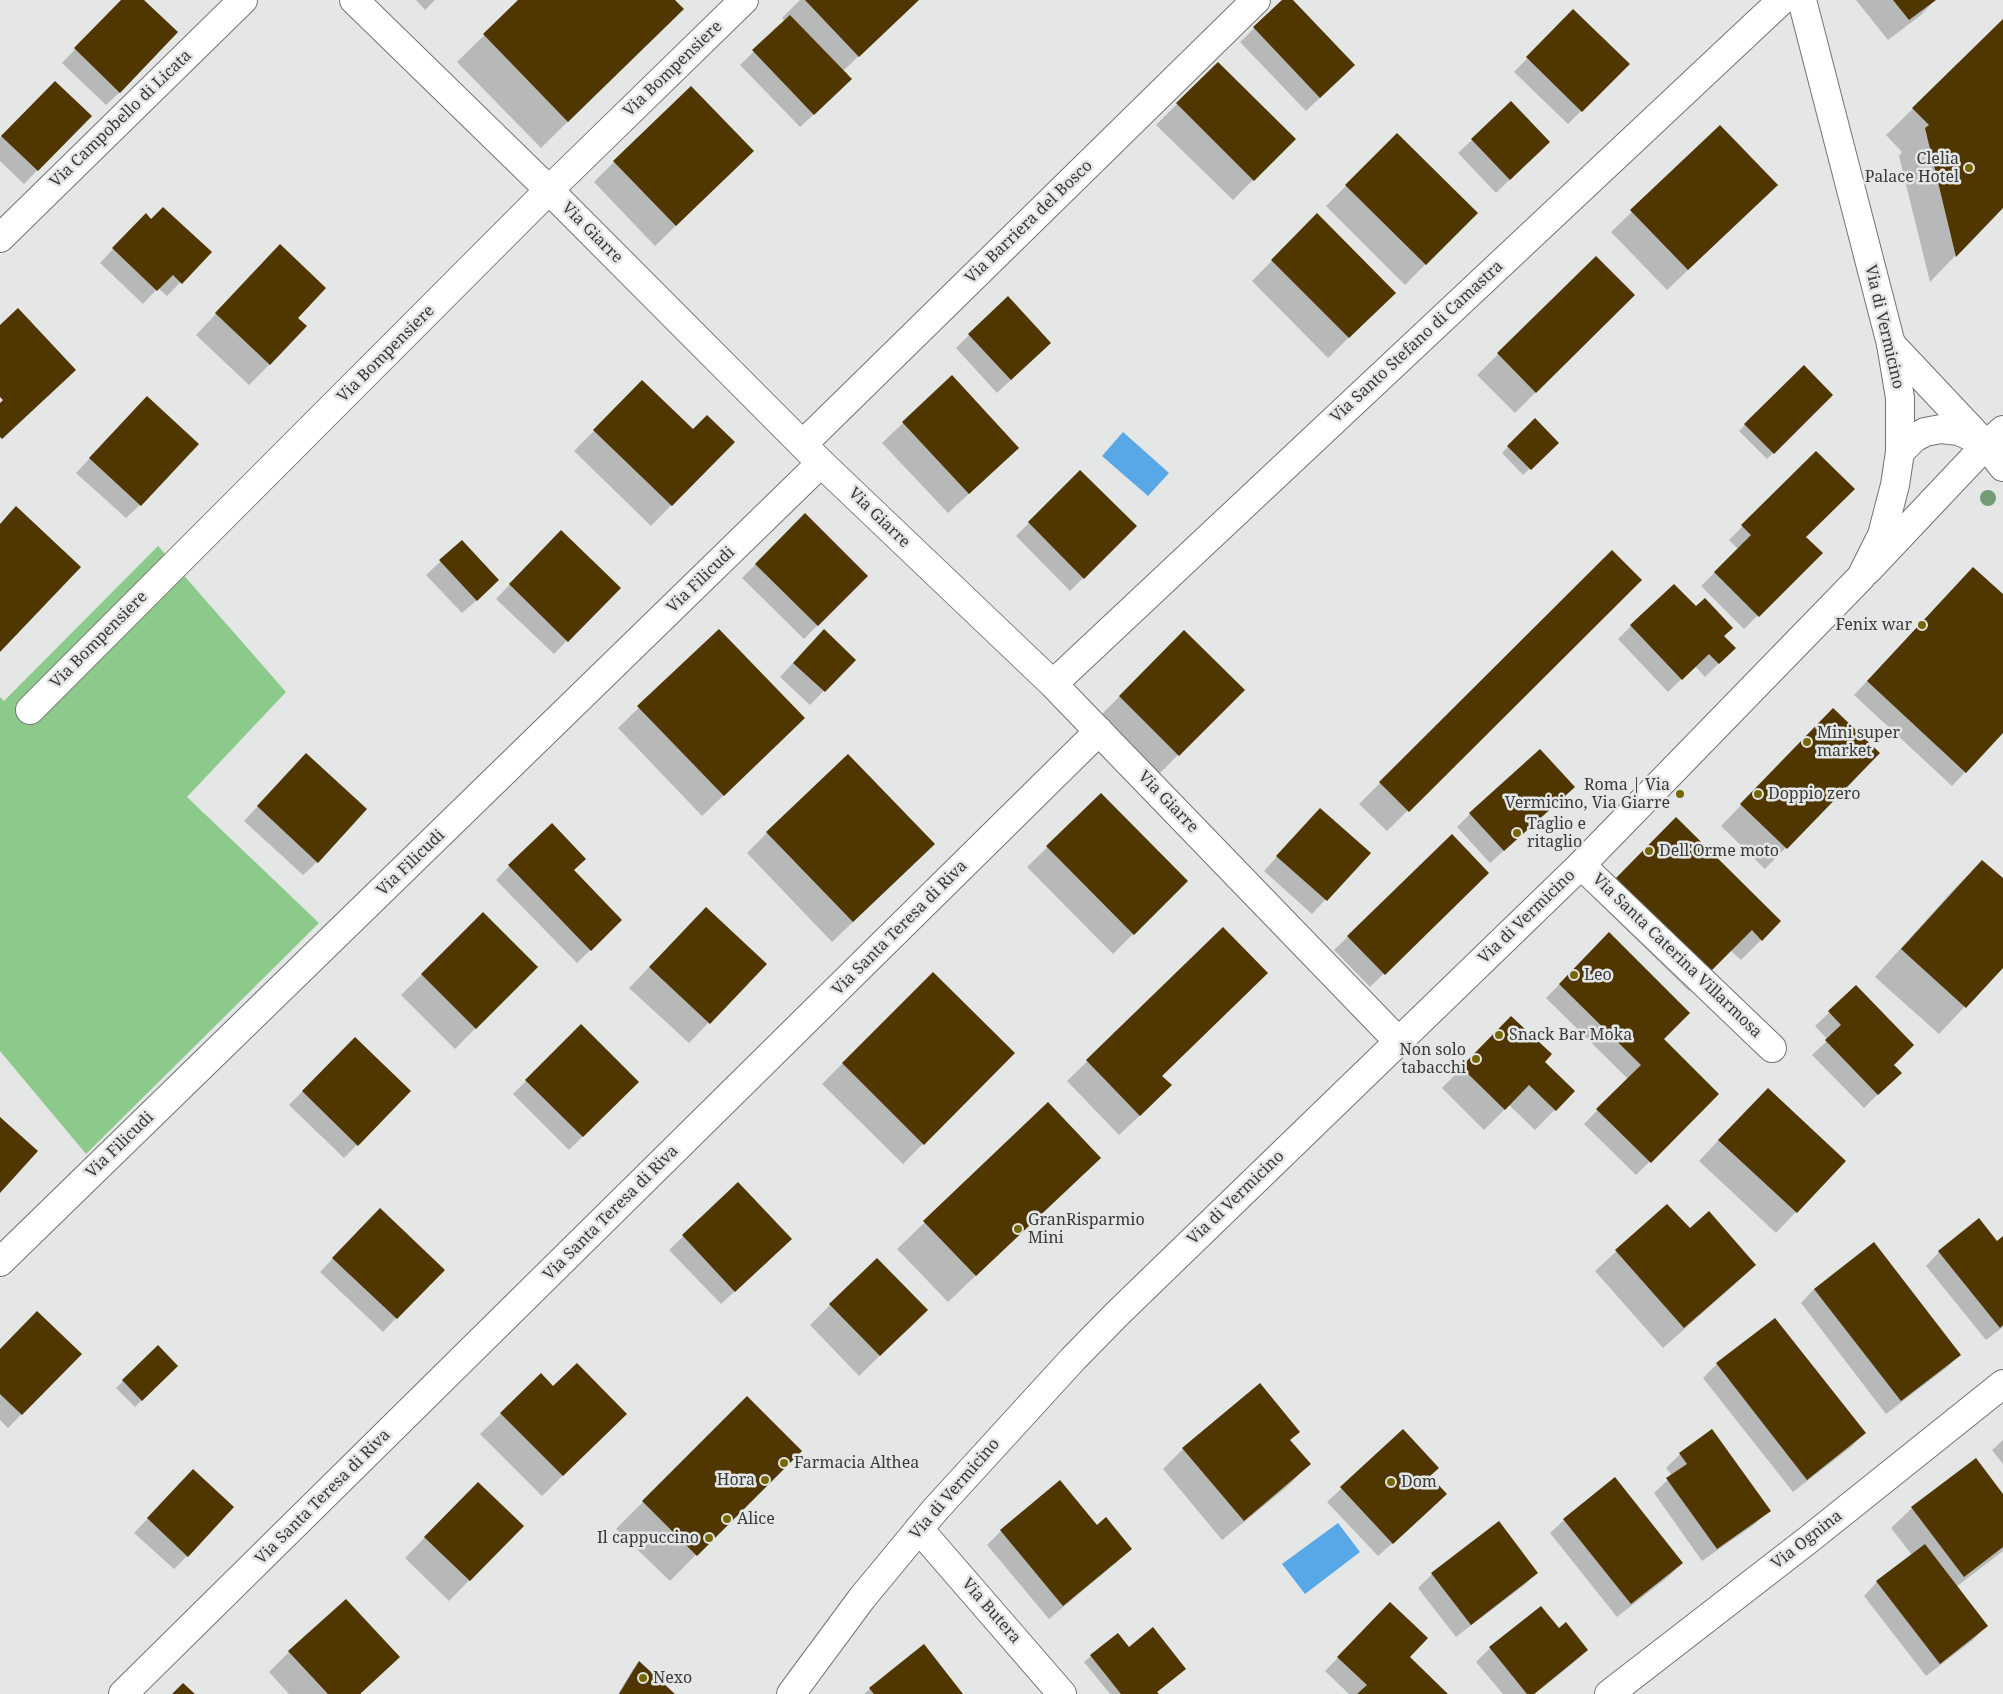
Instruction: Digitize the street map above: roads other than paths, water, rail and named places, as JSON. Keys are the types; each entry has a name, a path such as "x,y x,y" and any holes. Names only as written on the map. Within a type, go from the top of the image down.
{"street":[{"name":"Via Campobello di Licata","path":"0,238 242,0"},
{"name":"Via Giarre","path":"354,0 549,190 812,454 1053,684 1398,1041"},
{"name":"Via Bompensiere","path":"30,710 549,190 744,0"},
{"name":"Via Barriera del Bosco","path":"812,454 1256,0"},
{"name":"Via Santo Stefano di Camastra","path":"1053,684 1782,0"},
{"name":"Via di Vermicino","path":"791,1694 862,1598 919,1529 968,1472 1117,1314 1581,865 1861,577 1886,523 1895,485 1900,452 1900,398 1891,344 1802,0"},
{"path":"1891,344 1995,438 2003,467"},
{"path":"1900,452 1914,438 1925,432 1941,429 1995,438"},
{"path":"1861,577 1995,438"},
{"name":"Via Filicudi","path":"0,1262 812,454"},
{"name":"Via Santa Teresa di Riva","path":"123,1694 1099,731"},
{"name":"Via Santa Caterina Villarmosa","path":"1581,865 1772,1048"},
{"name":"Via Ognina","path":"1609,1694 1808,1540 2003,1384"},
{"name":"Via Butera","path":"919,1529 1062,1694"}],"water":[{"path":"1123,432 1169,473 1148,496 1102,456"},
{"path":"1338,1523 1360,1552 1305,1594 1282,1564"}],"place":[{"name":"Clelia Palace Hotel","path":"1969,168"},
{"name":"Fenix war","path":"1922,625"},
{"name":"Mini super market","path":"1807,742"},
{"name":"Roma | Via Vermicino, Via Giarre","path":"1680,794"},
{"name":"Doppio zero","path":"1758,794"},
{"name":"Taglio e ritaglio","path":"1517,833"},
{"name":"Dell'Orme moto","path":"1649,851"},
{"name":"Leo","path":"1574,975"},
{"name":"Snack Bar Moka","path":"1499,1035"},
{"name":"Non solo tabacchi","path":"1476,1059"},
{"name":"GranRisparmio Mini","path":"1018,1229"},
{"name":"Farmacia Althea","path":"784,1463"},
{"name":"Hora","path":"765,1480"},
{"name":"Dom","path":"1391,1482"},
{"name":"Alice","path":"727,1519"},
{"name":"Il cappuccino","path":"709,1538"},
{"name":"Nexo","path":"643,1678"}]}
